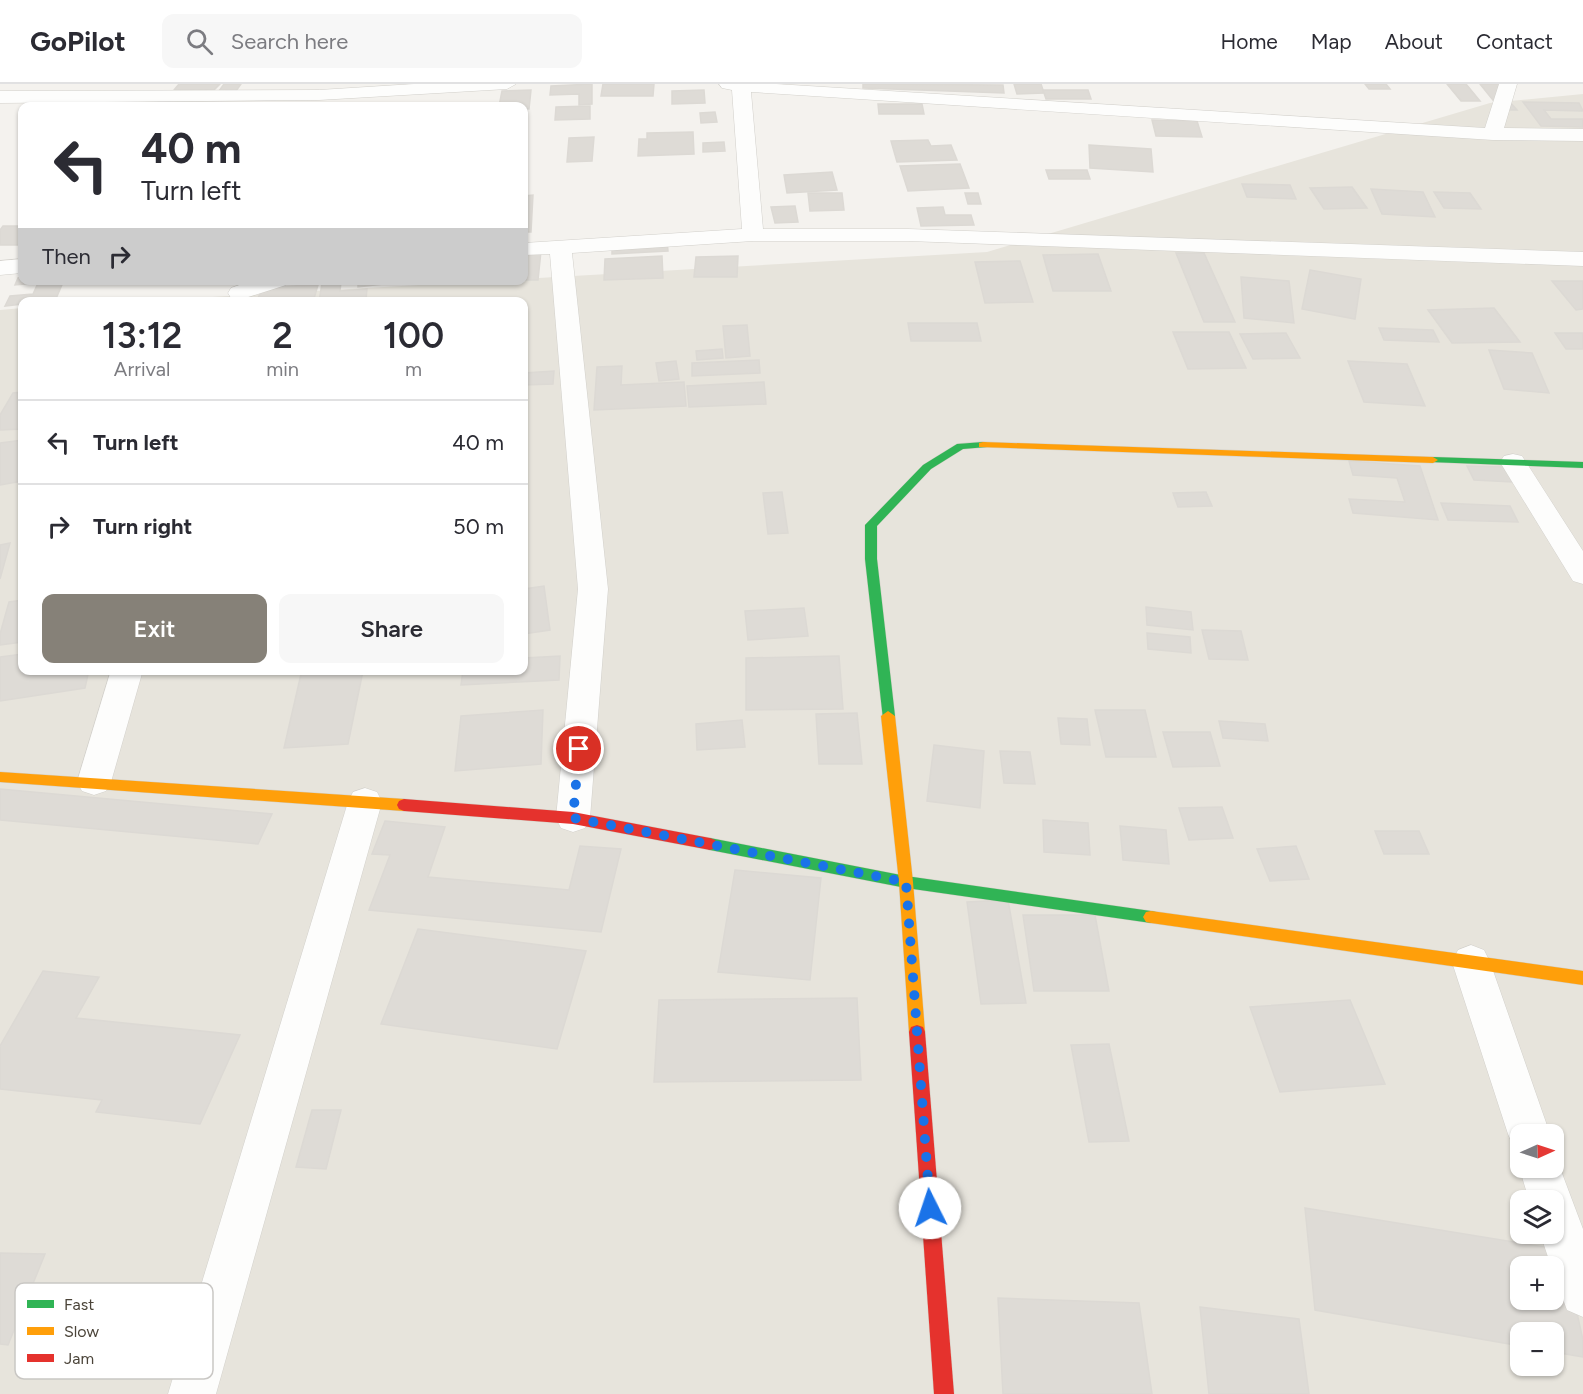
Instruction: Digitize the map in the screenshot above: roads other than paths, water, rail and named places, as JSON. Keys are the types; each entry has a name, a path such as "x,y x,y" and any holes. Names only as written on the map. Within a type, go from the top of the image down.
{"street":[{"path":"0,97 85,91 256,90 317,101 472,85 507,84"},
{"path":"1493,134 1508,84"},
{"path":"467,102 472,85"},
{"path":"753,235 735,85 789,92 1493,134 1583,135"},
{"path":"528,249 753,235 908,235 1583,259"},
{"path":"560,246 593,589 573,818"},
{"path":"0,268 18,266"},
{"path":"240,292 262,285"},
{"path":"944,1394 906,882 871,559 872,525 927,467 961,446 994,445 1583,465"},
{"path":"1513,462 1583,574"},
{"path":"94,782 126,675"},
{"path":"0,777 573,818 906,882 1583,978"},
{"path":"213,1322 365,802"},
{"path":"1471,963 1526,1124"},
{"path":"1564,1238 1583,1294"},
{"path":"192,1394 196,1379"}]}
